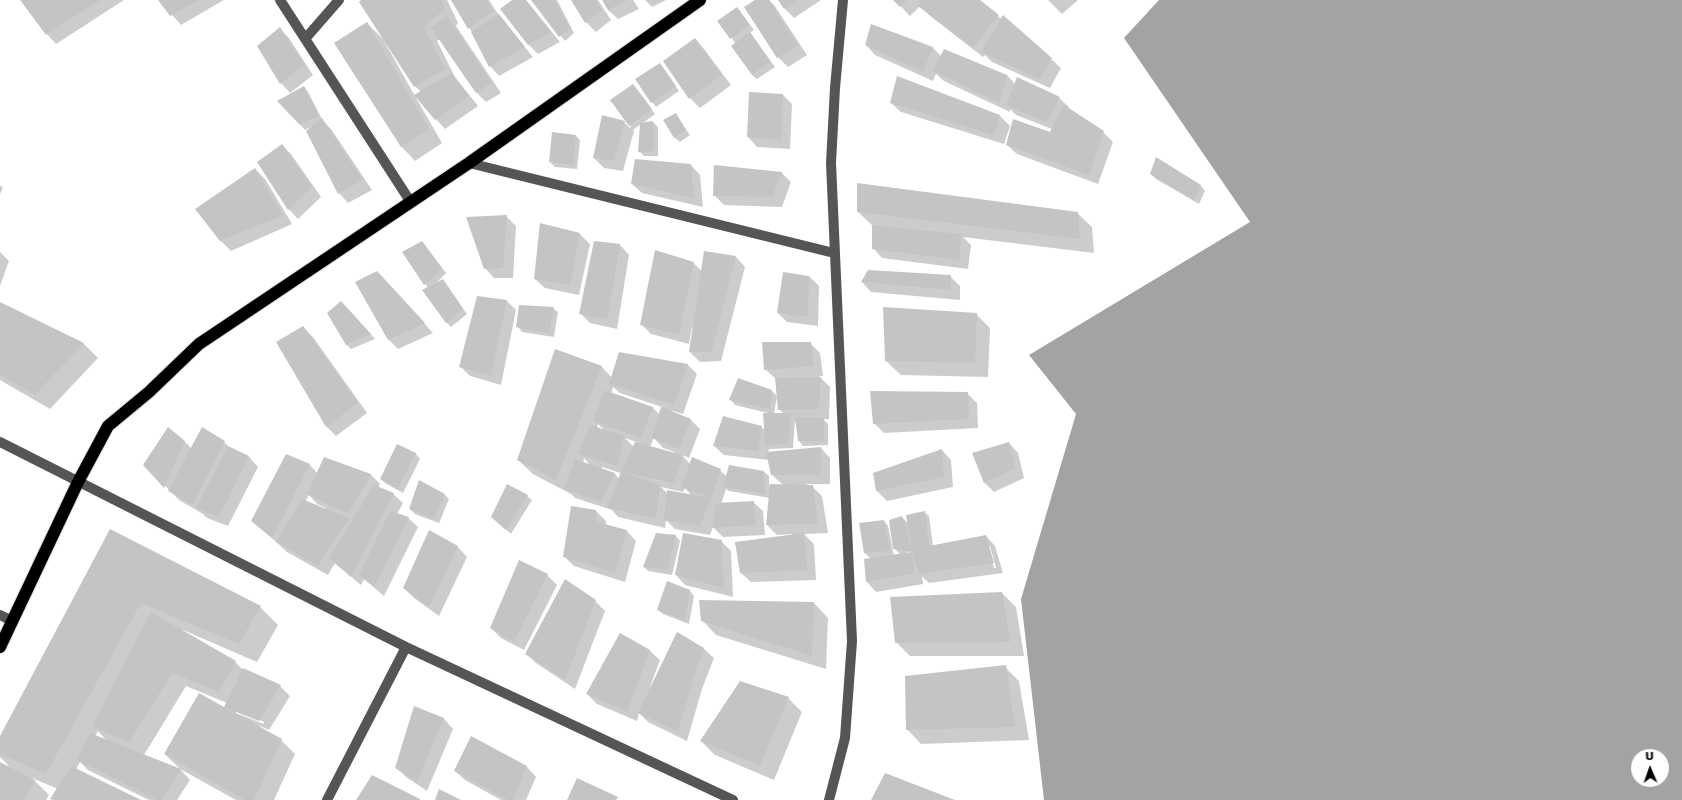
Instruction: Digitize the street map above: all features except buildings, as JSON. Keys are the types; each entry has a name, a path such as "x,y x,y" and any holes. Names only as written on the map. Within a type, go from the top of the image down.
{"highway":[{"path":"0,646 78,482 108,426 148,392 198,344 469,163 700,0"}],"street":[{"path":"280,0 410,201"},
{"path":"305,39 339,0"},
{"path":"829,800 845,738 852,641 831,163 835,88 843,0"},
{"path":"469,163 834,253"},
{"path":"0,442 406,647 733,800"},
{"path":"0,615 12,621"},
{"path":"327,800 406,647"}],"shaded area":[{"path":"1159,0 1682,0 1682,800 1044,800 1021,599 1076,414 1029,355 1250,222 1124,38"}]}
